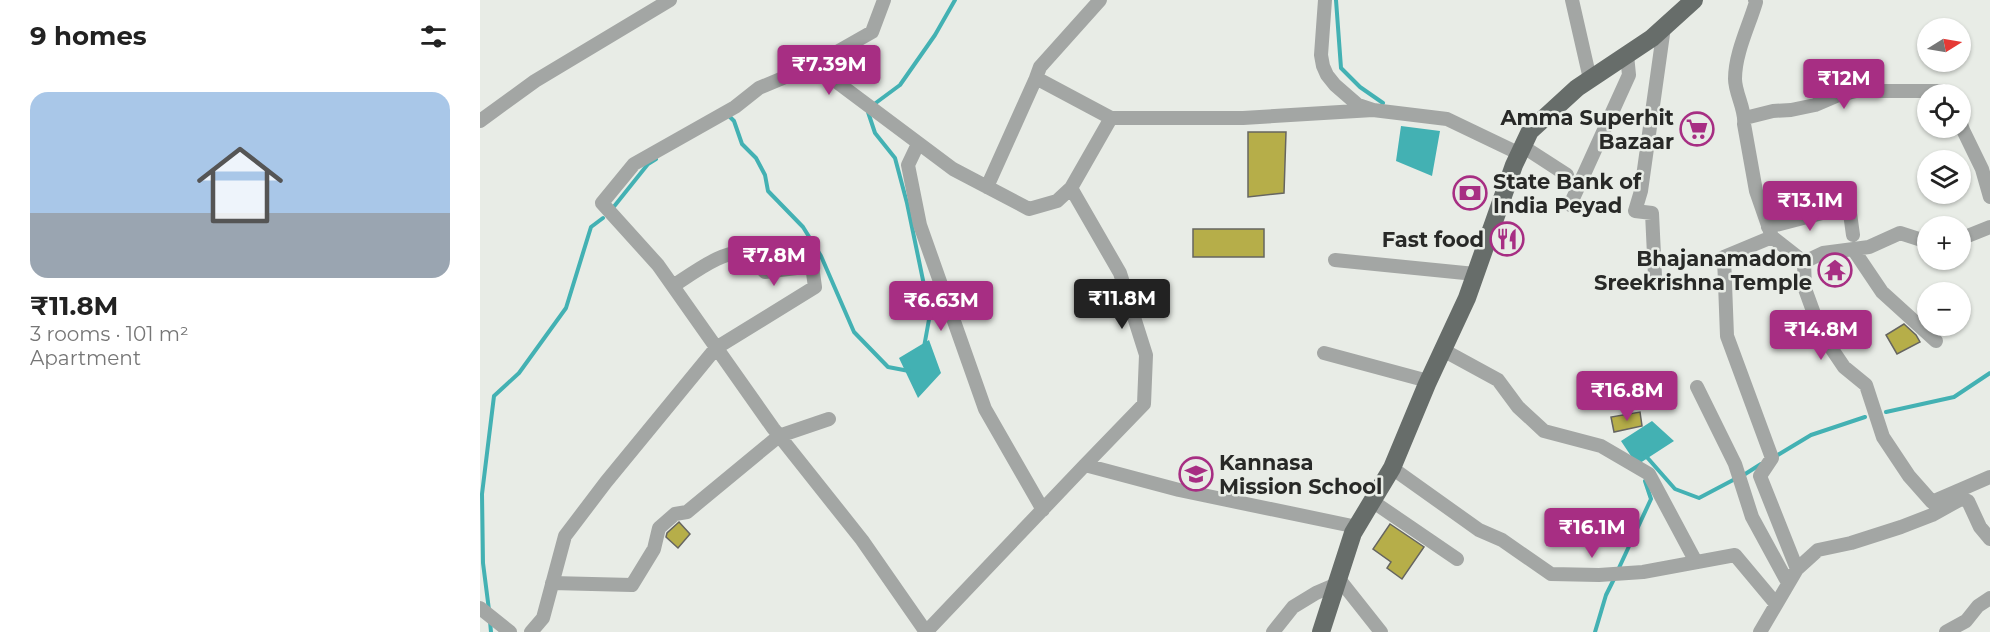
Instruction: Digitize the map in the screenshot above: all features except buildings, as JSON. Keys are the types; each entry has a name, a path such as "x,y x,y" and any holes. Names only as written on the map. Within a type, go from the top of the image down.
{"main road":[{"path":"1326,629 1338,582 1357,527 1392,468 1428,381 1467,298 1520,150 1530,131 1577,88 1664,27 1694,0"}],"street":[{"path":"480,121 535,81 670,0"},
{"path":"884,0 872,32 814,65 759,88 735,107 634,164 602,203 658,265 779,436 862,540 926,632 1144,404 1146,356 1120,273 1071,188"},
{"path":"987,187 1040,67 1100,0"},
{"path":"1325,0 1321,55 1327,75 1358,105 1373,111"},
{"path":"1572,0 1590,79"},
{"path":"1755,0 1735,76 1736,93 1745,123 1756,191 1770,232 1804,262 1805,290 1821,333 1844,367 1866,385 1883,437 1909,476 1932,502 1947,506"},
{"path":"1656,276 1652,213 1635,211 1641,191 1664,27"},
{"path":"1570,205 1629,75 1626,55"},
{"path":"814,65 953,170 1029,208 1057,201 1071,188 1111,118"},
{"path":"1036,78 1111,118 1244,118 1373,111 1447,119 1520,150 1567,175"},
{"path":"1745,123 1773,111 1815,105 1856,91 1917,91"},
{"path":"1967,138 1982,169 1990,197"},
{"path":"918,144 908,165 920,225 985,409 1042,510"},
{"path":"1797,569 1760,476 1772,458 1726,336 1724,257 1770,232 1850,206 1853,235"},
{"path":"1971,235 1990,227"},
{"path":"1804,262 1822,254 1869,247 1900,232 1917,238"},
{"path":"1853,249 1882,292 1936,342"},
{"path":"531,632 543,618 565,536 606,482 716,348 815,287 812,266 765,272 747,254 733,253 717,259 673,286"},
{"path":"1335,260 1475,274"},
{"path":"1443,350 1498,380 1518,407 1544,431 1601,446 1649,474 1696,562"},
{"path":"1324,353 1428,381"},
{"path":"1697,387 1737,470 1752,517 1788,583"},
{"path":"552,583 632,585 654,549 659,528 675,514 687,512 779,436 829,419"},
{"path":"1084,465 1179,490 1357,527"},
{"path":"1392,468 1479,530 1502,540 1551,574 1599,575 1643,572 1735,555 1776,604"},
{"path":"1932,502 1990,477"},
{"path":"1760,632 1797,569 1818,550 1851,543 1901,527 1961,499 1968,501 1980,526 1990,539"},
{"path":"1372,501 1457,559"},
{"path":"1273,632 1293,606 1338,582 1381,632"},
{"path":"1946,632 1966,621 1978,606 1990,598"},
{"path":"480,608 510,632"}],"water":[{"path":"1401,126 1440,131 1432,176 1396,161"},
{"path":"929,340 941,373 918,398 899,358"},
{"path":"1652,421 1674,441 1637,465 1621,441"}],"waterway":[{"path":"873,105 900,85 935,35 955,0"},
{"path":"1336,0 1341,68 1360,87 1383,103"},
{"path":"868,112 875,133 895,158 907,203 930,314 924,347"},
{"path":"728,115 734,121 742,144 756,158 765,175 768,191 803,227 821,256 854,332 888,367 909,371"},
{"path":"612,209 648,164 656,159"},
{"path":"489,610 483,563 482,494 494,396 519,373 566,308 591,227 603,218"},
{"path":"1886,412 1954,397 1990,373"},
{"path":"1776,456 1811,435 1865,417"},
{"path":"1645,455 1675,489 1699,498 1735,479"},
{"path":"1742,476 1761,464"},
{"path":"1618,570 1651,499 1645,481"},
{"path":"1595,632 1606,595 1615,577"},
{"path":"490,621 491,632"}],"place":[{"name":"Amma Superhit Bazaar","path":"1697,129"},
{"name":"State Bank of India Peyad","path":"1470,193"},
{"name":"Fast food","path":"1507,239"},
{"name":"Bhajanamadom Sreekrishna Temple","path":"1835,270"},
{"name":"Kannasa Mission School","path":"1196,474"}]}
